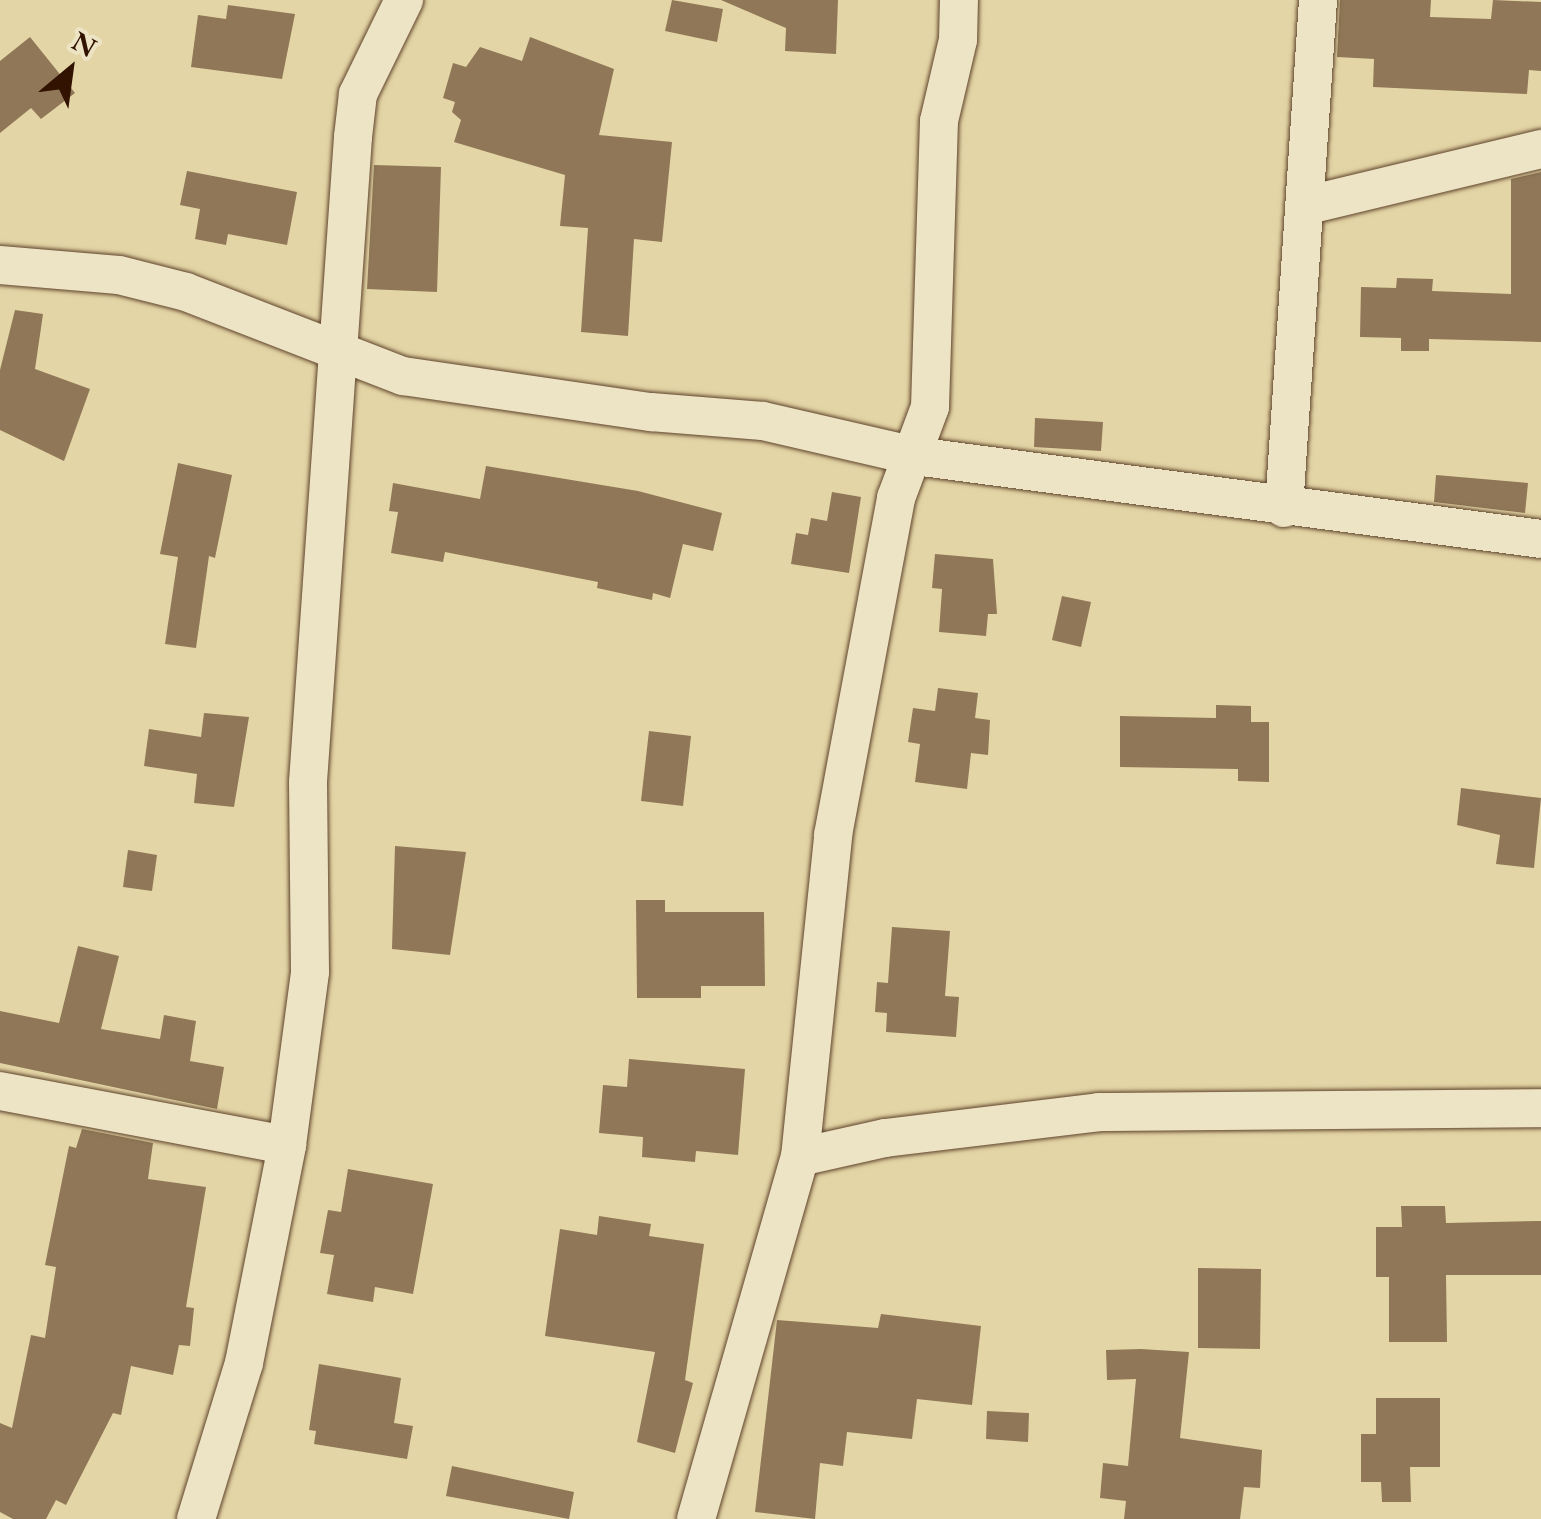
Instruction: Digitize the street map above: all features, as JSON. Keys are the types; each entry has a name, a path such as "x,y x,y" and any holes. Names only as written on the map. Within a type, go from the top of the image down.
{"street":[{"path":"196,1519 244,1363 287,1146 310,972 308,782 358,94 404,0"},
{"path":"696,1519 800,1156 833,835 896,498 915,456 930,407 939,121 958,40 960,0"},
{"path":"1284,508 1308,205 1318,0"},
{"path":"1308,205 1541,149"},
{"path":"0,265 119,275 186,292 402,376 651,412 764,421 915,456 1284,508 1541,539"},
{"path":"0,1091 287,1146"},
{"path":"800,1156 885,1138 1098,1112 1541,1108"}],"building":[{"path":"672,0 723,9 717,42 665,31"},
{"path":"721,0 838,0 836,54 785,51 786,28"},
{"path":"1340,0 1431,0 1430,17 1491,19 1493,0 1541,2 1541,71 1529,70 1527,94 1373,87 1374,59 1337,57"},
{"path":"228,5 295,14 282,79 191,67 198,15 226,19"},
{"path":"30,37 75,93 41,119 31,108 0,133 0,61"},
{"path":"530,37 614,69 599,135 672,142 662,242 634,239 628,336 581,332 588,228 560,226 565,175 454,142 461,120 452,112 455,102 443,98 453,63 466,67 480,47 522,61"},
{"path":"374,165 441,167 437,292 367,289"},
{"path":"187,171 297,192 287,245 228,234 226,245 195,239 200,209 180,205"},
{"path":"1541,172 1541,342 1429,339 1429,351 1401,351 1401,338 1360,337 1361,287 1396,288 1397,278 1433,279 1432,291 1511,294 1511,179"},
{"path":"15,310 43,314 35,369 90,389 64,461 0,430 0,370"},
{"path":"1035,418 1103,422 1101,451 1034,447"},
{"path":"178,463 232,475 215,558 209,556 196,648 165,644 178,557 160,554"},
{"path":"486,466 638,491 722,513 713,551 683,544 670,598 653,593 652,600 597,588 598,582 445,552 443,562 391,553 398,512 389,511 393,483 480,499"},
{"path":"1436,475 1528,483 1525,513 1434,502"},
{"path":"832,492 861,497 849,573 791,564 796,533 808,535 811,518 827,521"},
{"path":"935,554 993,559 997,614 988,614 986,636 939,632 942,589 932,588"},
{"path":"1062,596 1091,602 1081,647 1052,640"},
{"path":"938,688 978,693 975,718 990,720 988,755 971,753 967,789 915,782 920,744 908,742 913,708 935,711"},
{"path":"1216,705 1251,706 1251,722 1269,722 1269,782 1238,781 1238,769 1120,767 1120,716 1216,718"},
{"path":"204,713 249,717 234,807 194,803 197,774 144,766 149,729 201,737"},
{"path":"649,731 691,736 683,806 641,801"},
{"path":"1461,788 1541,798 1534,868 1496,864 1500,835 1457,825"},
{"path":"395,846 466,852 450,955 392,949"},
{"path":"128,850 157,855 152,891 123,887"},
{"path":"636,900 665,900 665,912 764,912 765,986 701,986 701,998 637,998"},
{"path":"892,927 950,931 945,996 959,997 956,1037 886,1032 887,1013 875,1012 877,982 888,983"},
{"path":"78,946 119,956 101,1029 160,1039 164,1015 196,1021 190,1061 224,1067 217,1109 0,1063 0,1011 59,1023"},
{"path":"629,1059 745,1069 738,1155 696,1151 695,1162 642,1157 643,1137 599,1133 603,1085 627,1087"},
{"path":"82,1129 153,1143 148,1179 206,1187 186,1307 194,1308 190,1346 179,1345 173,1375 131,1366 121,1415 113,1413 66,1505 56,1500 46,1519 13,1519 0,1512 0,1423 12,1428 31,1335 45,1338 56,1267 45,1265 69,1146 76,1148"},
{"path":"348,1169 433,1184 413,1294 375,1287 373,1302 327,1294 334,1255 320,1253 328,1210 341,1212"},
{"path":"1401,1206 1445,1206 1446,1223 1541,1221 1541,1275 1446,1275 1447,1342 1389,1342 1389,1277 1376,1277 1376,1227 1402,1227"},
{"path":"599,1216 651,1224 649,1236 704,1244 685,1380 693,1383 675,1453 637,1442 655,1352 545,1336 560,1229 597,1235"},
{"path":"1198,1268 1261,1269 1260,1349 1198,1348"},
{"path":"881,1314 981,1326 972,1405 917,1399 912,1439 847,1432 843,1466 820,1463 815,1519 755,1512 777,1320 878,1328"},
{"path":"1106,1350 1189,1352 1180,1438 1262,1450 1260,1488 1244,1487 1240,1519 1124,1519 1126,1501 1100,1498 1103,1463 1128,1466 1136,1379 1107,1380"},
{"path":"319,1364 401,1378 394,1423 413,1426 407,1459 314,1444 316,1431 309,1430"},
{"path":"1376,1398 1440,1398 1440,1467 1410,1467 1411,1502 1382,1502 1381,1482 1361,1482 1361,1434 1376,1434"},
{"path":"987,1411 1029,1413 1028,1442 986,1439"},
{"path":"452,1466 574,1492 569,1519 446,1496"}]}
